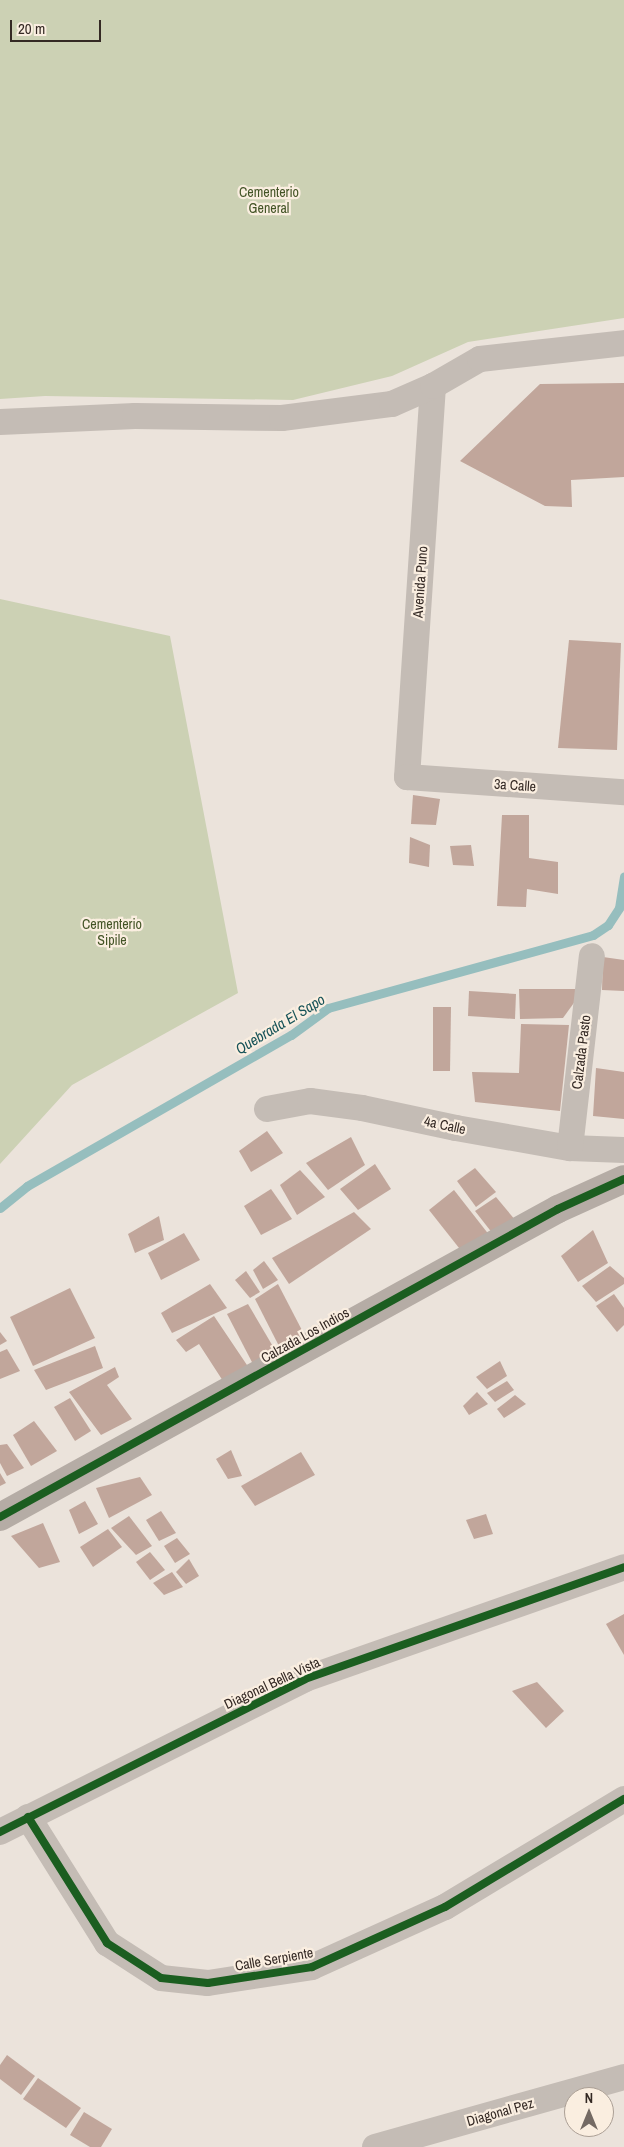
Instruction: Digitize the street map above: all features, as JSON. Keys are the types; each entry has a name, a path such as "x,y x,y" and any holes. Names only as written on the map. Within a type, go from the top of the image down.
{"street":[{"path":"0,422 135,416 282,418 392,404 433,386 480,360 624,343"},
{"name":"Avenida Puno","path":"407,778 433,386"},
{"name":"3a Calle","path":"407,778 624,792"},
{"name":"Calzada Pasto","path":"570,1148 592,956"},
{"name":"4a Calle","path":"267,1109 310,1101 362,1108 456,1128 570,1148 624,1150"},
{"name":"Calzada Los Indios","path":"0,1517 558,1209 624,1179"},
{"name":"Diagonal Bella Vista","path":"0,1832 305,1679 624,1567"},
{"name":"Calle Serpiente","path":"28,1817 106,1943 161,1978 208,1982 312,1967 444,1907 624,1799"},
{"name":"Diagonal Pez","path":"376,2147 624,2076"}],"green space":[{"name":"Cementerio General","path":"0,0 624,0 624,318 468,342 392,376 293,400 45,396 0,399"},
{"name":"Cementerio Sipile","path":"0,599 170,636 238,993 72,1085 0,1164"}],"building":[{"path":"624,383 624,477 571,480 572,507 545,506 460,461 540,384"},
{"path":"569,640 621,643 617,750 558,748"},
{"path":"413,795 440,799 436,825 411,824"},
{"path":"502,815 529,815 529,858 558,862 558,894 527,889 526,907 497,906"},
{"path":"410,837 430,845 429,867 409,863"},
{"path":"471,845 474,866 453,865 450,846"},
{"path":"603,957 624,960 624,991 602,990"},
{"path":"519,989 579,989 576,1000 563,1018 520,1019"},
{"path":"469,991 516,994 515,1019 468,1016"},
{"path":"433,1007 451,1007 450,1071 433,1071"},
{"path":"521,1024 569,1025 560,1111 475,1102 472,1072 519,1073"},
{"path":"596,1068 624,1072 624,1119 593,1116"},
{"path":"267,1131 283,1153 251,1172 239,1151"},
{"path":"351,1137 365,1165 328,1190 306,1163"},
{"path":"375,1164 391,1189 358,1210 340,1189"},
{"path":"475,1168 496,1192 476,1207 457,1181"},
{"path":"300,1170 325,1197 297,1215 280,1185"},
{"path":"271,1189 292,1219 261,1235 244,1206"},
{"path":"454,1190 490,1236 463,1253 429,1210"},
{"path":"496,1197 516,1221 493,1234 475,1211"},
{"path":"354,1212 371,1229 289,1284 272,1258"},
{"path":"159,1216 164,1240 135,1253 128,1234"},
{"path":"593,1230 608,1263 578,1282 561,1256"},
{"path":"184,1233 200,1260 161,1280 148,1253"},
{"path":"264,1261 278,1280 263,1289 253,1270"},
{"path":"610,1266 624,1278 624,1284 596,1302 582,1286"},
{"path":"246,1271 260,1292 250,1298 235,1280"},
{"path":"210,1284 227,1308 172,1333 161,1313"},
{"path":"278,1284 306,1338 281,1350 255,1299"},
{"path":"70,1288 95,1338 33,1366 10,1317"},
{"path":"614,1294 624,1308 624,1325 617,1332 596,1306"},
{"path":"248,1304 278,1355 254,1366 227,1314"},
{"path":"214,1316 251,1371 223,1381 199,1344 186,1352 176,1340"},
{"path":"0,1332 7,1341 0,1345"},
{"path":"95,1346 103,1368 46,1390 34,1370"},
{"path":"7,1349 20,1371 0,1379 0,1352"},
{"path":"500,1361 507,1376 487,1389 476,1377"},
{"path":"115,1367 119,1377 107,1385 132,1419 101,1435 69,1392"},
{"path":"507,1381 514,1390 495,1402 487,1393"},
{"path":"477,1392 488,1404 469,1415 463,1406"},
{"path":"515,1395 526,1404 504,1418 497,1409"},
{"path":"70,1398 91,1431 75,1441 54,1407"},
{"path":"34,1421 57,1451 31,1466 13,1435"},
{"path":"7,1444 24,1468 7,1476 0,1463 0,1445"},
{"path":"231,1450 242,1476 228,1479 216,1459"},
{"path":"301,1452 315,1475 255,1506 241,1486"},
{"path":"0,1473 6,1483 0,1486"},
{"path":"140,1477 152,1495 109,1518 96,1488"},
{"path":"85,1501 98,1524 79,1534 69,1510"},
{"path":"161,1511 176,1533 159,1541 146,1520"},
{"path":"486,1514 493,1534 474,1539 466,1520"},
{"path":"129,1516 152,1546 136,1555 111,1528"},
{"path":"43,1523 60,1562 39,1568 11,1536"},
{"path":"108,1529 122,1547 93,1567 80,1547"},
{"path":"177,1538 190,1554 175,1563 164,1546"},
{"path":"150,1552 165,1570 150,1580 136,1562"},
{"path":"189,1559 199,1576 186,1584 176,1572"},
{"path":"172,1572 183,1587 164,1595 153,1583"},
{"path":"624,1614 624,1655 606,1624"},
{"path":"537,1682 564,1711 546,1728 512,1691"},
{"path":"7,2055 35,2076 21,2095 0,2079 0,2065"},
{"path":"38,2078 81,2108 66,2128 23,2099"},
{"path":"84,2112 112,2129 101,2147 90,2147 70,2135"}],"waterway":[{"name":"Quebrada El Sapo","path":"0,1208 27,1186 291,1035 328,1008 593,935 608,925 619,908 624,876"}],"cycle path":[{"path":"0,1517 558,1209 624,1179"},
{"path":"0,1832 305,1679 624,1567"},
{"path":"28,1817 107,1943 161,1978 208,1983 312,1967 445,1907 624,1799"}]}
